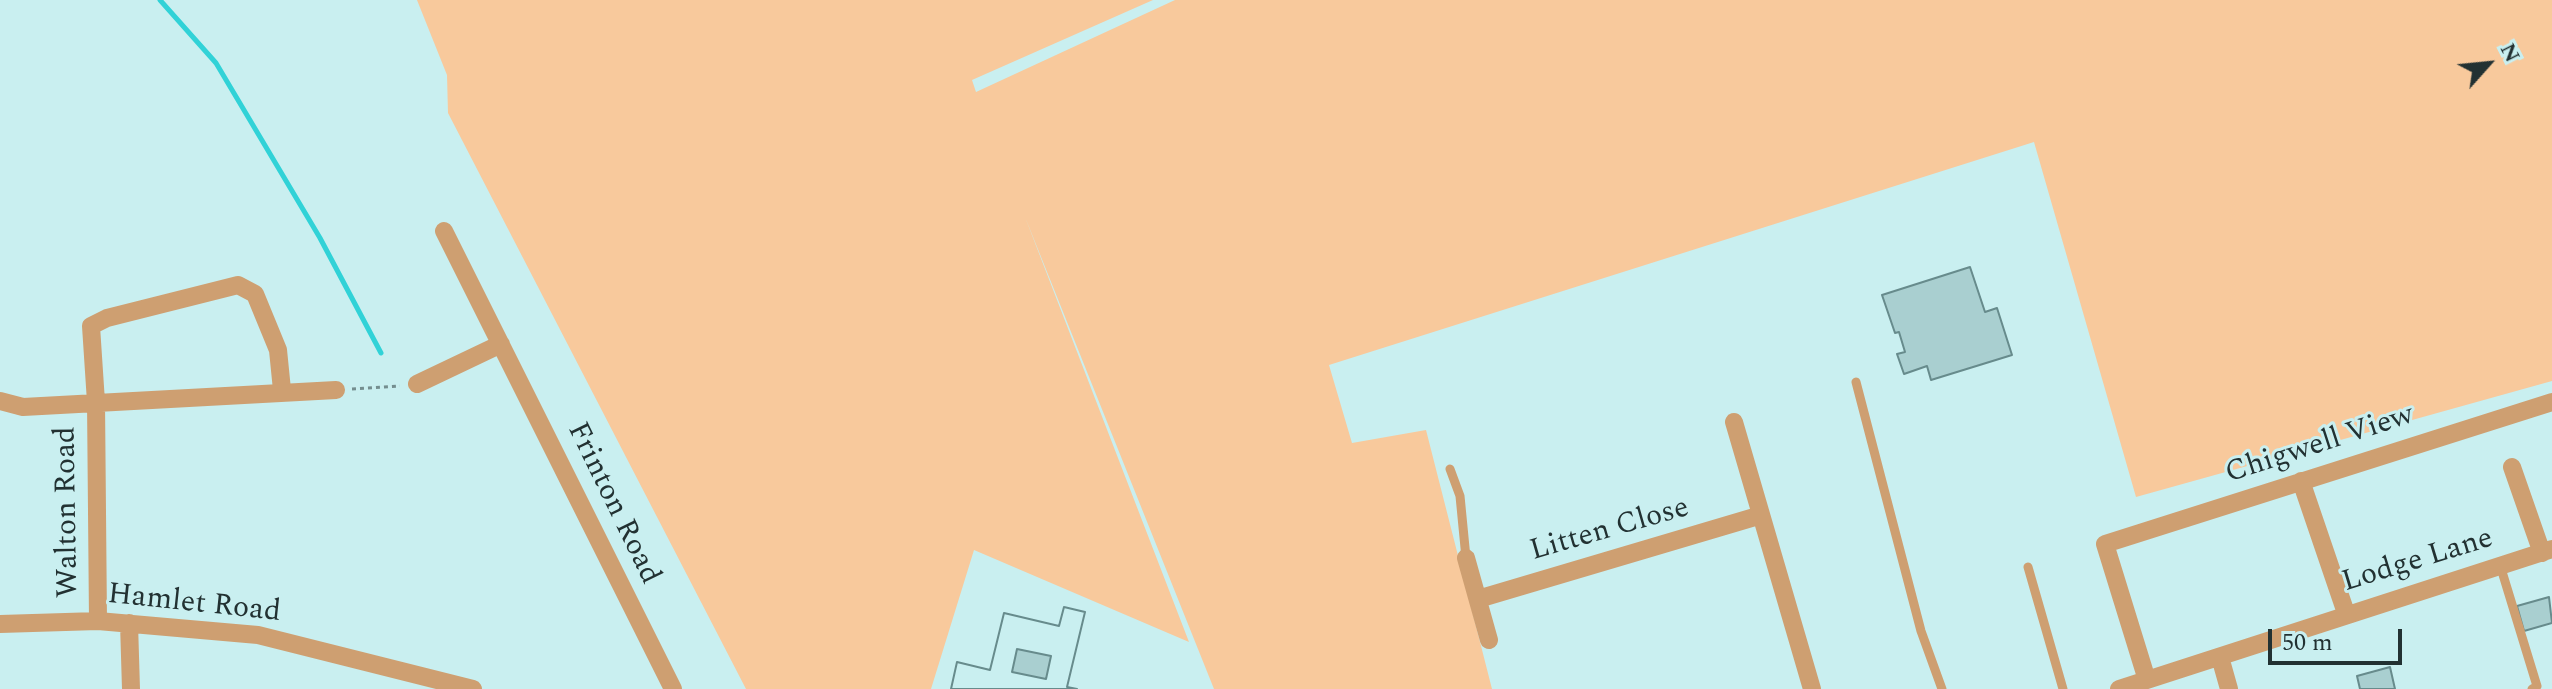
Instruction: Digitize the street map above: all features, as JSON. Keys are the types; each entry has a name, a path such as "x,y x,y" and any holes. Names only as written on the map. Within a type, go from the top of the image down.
{"street":[{"name":"Frinton Road","path":"444,231 673,689"},
{"name":"Walton Road","path":"98,621 96,402 91,326 107,318 238,285 255,294 278,350 282,390"},
{"path":"417,384 501,344"},
{"name":"Walton Road","path":"96,402 282,390 336,390"},
{"path":"0,401 23,407 96,402"},
{"name":"Chigwell View","path":"2147,680 2105,544 2552,402"},
{"path":"1734,422 1758,516 1812,689"},
{"path":"2512,467 2547,551"},
{"path":"2301,481 2346,613"},
{"name":"Litten Close","path":"1478,599 1758,516"},
{"name":"Lodge Lane","path":"2119,689 2346,613 2547,551"},
{"path":"1466,558 1489,640"},
{"name":"Hamlet Road","path":"0,624 98,621 258,635 473,689"},
{"path":"129,623 131,689"},
{"path":"2220,657 2229,689"}],"lane":[{"path":"1856,382 1921,631 1942,689"},
{"path":"1450,469 1460,496 1466,558"},
{"path":"2500,565 2537,686 2532,689"},
{"path":"2028,567 2063,689"}],"path":[{"path":"336,390 417,384"}],"shaded area":[{"path":"417,0 1153,0 972,80 976,92 1175,0 2552,0 2552,381 2136,497 2034,142 1329,365 1352,443 1426,430 1492,689 1214,689 1025,217 1189,642 974,550 931,689 746,689 448,113 447,75"}],"building":[{"path":"1970,267 1985,312 1997,308 2012,355 1931,380 1927,366 1904,374 1897,354 1905,352 1882,295"},
{"path":"2549,597 2552,623 2524,631 2517,606"},
{"path":"1064,607 1085,612 1067,687 1077,689 951,689 957,662 990,670 1004,613 1059,626","holes":["1017,649 1051,656 1046,679 1012,672"]},
{"path":"1064,607 1085,612 1067,687 1077,689 951,689 957,662 990,670 1004,613 1059,626"},
{"path":"2390,667 2395,689 2360,689 2357,676"}],"waterway":[{"path":"160,0 216,63 320,238 381,353"}]}
